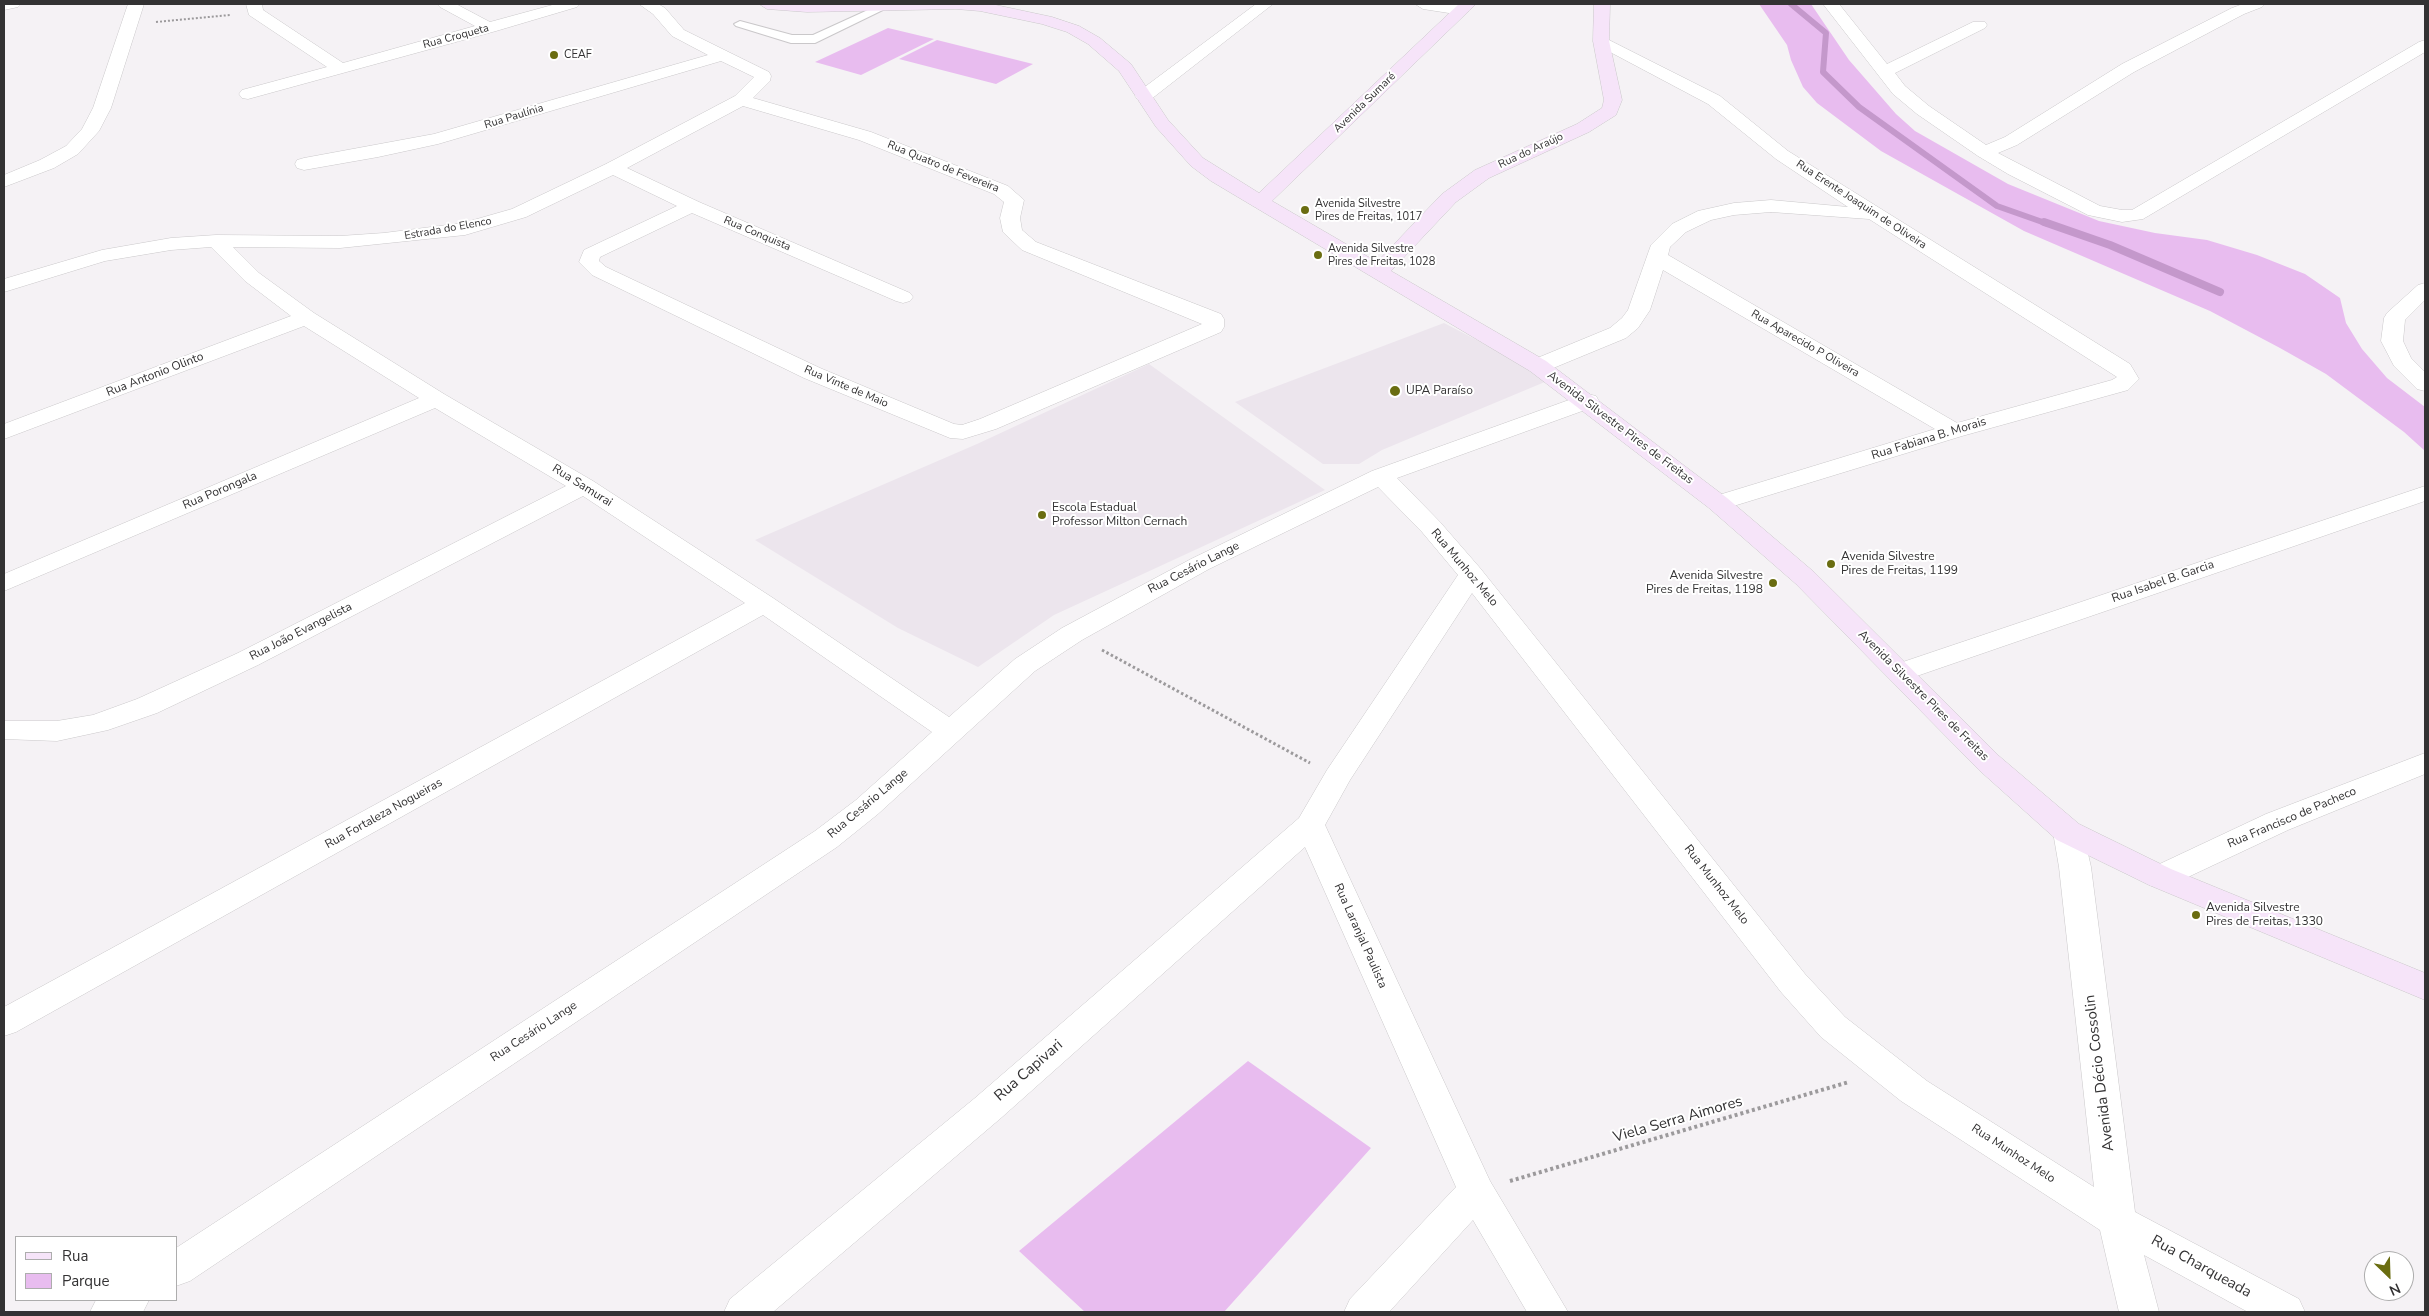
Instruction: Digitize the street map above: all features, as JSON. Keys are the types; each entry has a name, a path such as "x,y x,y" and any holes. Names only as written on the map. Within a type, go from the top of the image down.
{"main road":[{"name":"Avenida Silvestre Pires de Freitas","path":"767,4 807,7 956,4 980,6 1055,23 1073,30 1094,42 1125,68 1178,143 1197,162 1260,202 1538,366 1588,402 1718,503 1805,578 1995,768 2068,832 2160,877 2425,987"},
{"name":"Rua do Araújo","path":"1378,272 1449,198 1482,174 1584,128 1610,111 1613,100 1601,41 1602,4"},
{"name":"Avenida Sumaré","path":"1260,202 1465,7"}],"street":[{"path":"4,5 13,4"},
{"path":"4,181 47,164 72,150 90,131 102,108 136,4"},
{"path":"445,4 490,28"},
{"name":"Rua Croqueta","path":"248,94 572,4"},
{"path":"1144,96 1265,4"},
{"path":"1423,4 1465,7"},
{"path":"1831,4 1899,90 1923,110 1984,152 2095,211 2114,215 2136,215 2425,45"},
{"path":"1984,152 2011,141 2128,68 2238,11 2257,4"},
{"name":"Estrada do Elenco","path":"4,286 102,256 171,244 216,241 349,241 394,238 466,228 519,213 613,168 741,100 757,88 763,76 721,56 678,32 658,6"},
{"path":"255,8 341,69"},
{"path":"1884,72 1979,25"},
{"name":"Rua Erente Joaquim de Oliveira","path":"1601,41 1714,100 1782,155 2122,369"},
{"name":"Rua Paulínia","path":"304,164 378,152 438,139 721,56"},
{"name":"Rua Quatro de Fevereira","path":"741,100 789,112 865,136 1001,190 1014,200 1010,218 1013,232 1030,246 1213,319"},
{"name":"Rua Conquista","path":"613,168 692,206 903,297"},
{"name":"Rua Vinte de Maio","path":"692,206 591,254 589,262 599,271 812,373 957,432 988,424 1208,330 1214,327 1213,319"},
{"path":"1538,366 1576,352 1618,333 1630,323 1640,310 1661,245 1679,228 1706,215 1734,209 1771,206 1874,214"},
{"name":"Rua Samurai","path":"216,241 252,277 306,318 436,399 584,486 764,604 950,731"},
{"name":"Rua Aparecido P Oliveira","path":"1656,257 1954,431"},
{"path":"2425,289 2394,318 2392,341 2402,361 2425,384"},
{"name":"Rua Antonio Olinto","path":"4,432 306,318"},
{"name":"Rua Fabiana B. Morais","path":"1718,503 1954,431 2120,385 2128,379 2122,369"},
{"name":"Rua Porongala","path":"4,583 436,399"},
{"name":"Rua Cesário Lange","path":"178,1268 826,839 867,807 1025,665 1072,634 1200,564 1381,476 1588,402"},
{"name":"Rua Munhoz Melo","path":"1381,476 1431,527 1471,574 1793,983 1832,1027 1886,1072 2117,1221"},
{"name":"Rua João Evangelista","path":"4,730 24,732 57,731 98,723 147,706 248,659 584,486"},
{"name":"Rua Isabel B. Garcia","path":"1901,672 2425,493"},
{"path":"1310,825 1337,777 1471,574"},
{"name":"Rua Fortaleza Nogueiras","path":"4,1024 764,604"},
{"name":"Rua Francisco de Pacheco","path":"2160,877 2277,822 2424,764"},
{"name":"Rua Laranjal Paulista","path":"1310,825 1476,1191 1548,1312"},
{"name":"Rua Capivari","path":"744,1312 988,1108 1310,825"},
{"name":"Avenida Décio Cossolin","path":"2068,832 2075,867 2117,1221 2139,1312"},
{"path":"1364,1312 1476,1191"},
{"name":"Rua Charqueada","path":"2117,1221 2285,1312"},
{"path":"110,1312 127,1301"}],"lane":[{"path":"740,24 791,39 815,39 885,6"}],"path":[{"path":"130,24 255,8"},
{"path":"1072,634 1337,777"},
{"name":"Viela Serra Aimores","path":"1476,1191 1886,1072"}],"shaded area":[{"name":"UPA Paraíso","path":"1444,323 1552,379 1382,450 1359,464 1323,464 1235,402"},
{"name":"Escola Estadual Professor Milton Cernach","path":"1149,364 1325,490 1054,615 978,667 898,628 755,540 977,444"}],"green space":[{"path":"1759,4 1811,4 1849,60 1896,114 1915,131 2008,184 2099,221 2155,233 2207,240 2257,255 2305,274 2340,298 2346,323 2362,349 2387,378 2425,407 2425,451 2404,432 2326,374 2280,348 2210,311 2024,231 1881,151 1817,103 1803,87 1791,60 1787,45"},
{"path":"888,28 934,39 861,75 815,62"},
{"path":"937,40 1033,64 996,84 899,59"},
{"path":"1248,1061 1371,1148 1224,1312 1085,1312 1019,1251"}],"waterway":[{"path":"1791,4 1826,33 1823,72 1859,107 1997,206 2048,224"},
{"path":"2044,222 2110,245 2220,292"}],"place":[{"name":"CEAF","path":"554,55"},
{"name":"Avenida Silvestre Pires de Freitas, 1017","path":"1305,210"},
{"name":"Avenida Silvestre Pires de Freitas, 1028","path":"1318,255"},
{"name":"UPA Paraíso","path":"1395,391"},
{"name":"Escola Estadual Professor Milton Cernach","path":"1042,515"},
{"name":"Avenida Silvestre Pires de Freitas, 1199","path":"1831,564"},
{"name":"Avenida Silvestre Pires de Freitas, 1198","path":"1773,583"},
{"name":"Avenida Silvestre Pires de Freitas, 1330","path":"2196,915"}]}
